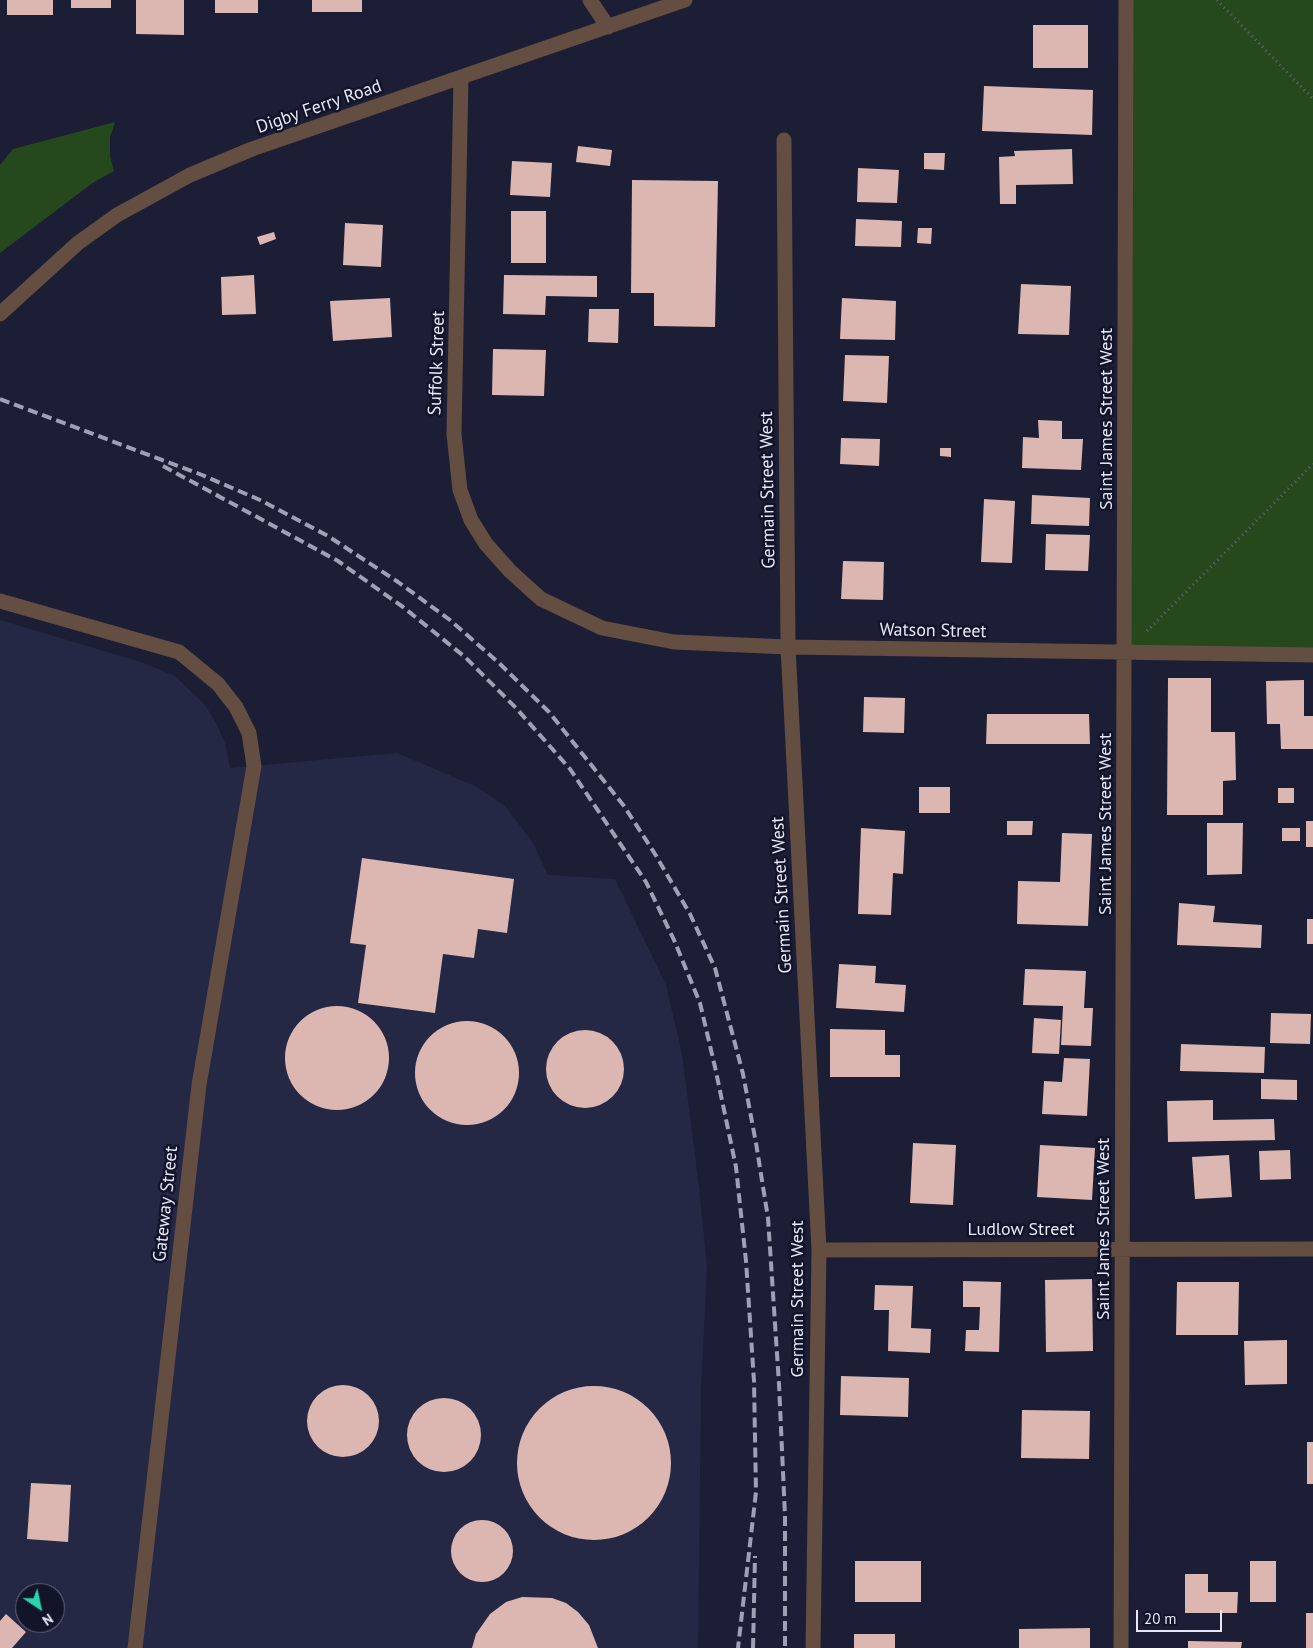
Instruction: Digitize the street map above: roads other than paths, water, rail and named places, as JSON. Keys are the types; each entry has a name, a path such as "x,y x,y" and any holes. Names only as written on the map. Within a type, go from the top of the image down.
{"street":[{"path":"590,0 608,27"},
{"name":"Digby Ferry Road","path":"0,314 78,243 117,216 190,175 252,150 685,0"},
{"name":"Saint James Street West","path":"1121,1648 1126,0"},
{"name":"Suffolk Street","path":"461,78 454,434 460,490 471,520 486,544 516,577 541,599 559,609"},
{"name":"Germain Street West","path":"784,140 788,647 819,1250 813,1648"},
{"name":"Gateway Street","path":"0,601 179,652 201,668 218,684 236,707 249,733 254,766 199,1085 135,1648"},
{"name":"Watson Street","path":"559,609 602,628 674,642 788,647 1313,654"},
{"name":"Ludlow Street","path":"819,1250 1313,1249"}],"railway":[{"path":"0,399 202,475 260,500 328,536 398,582 450,620 499,663 549,712 624,806 655,854 690,914 715,968 743,1074 756,1143 768,1218 779,1384 785,1516 785,1648"},
{"path":"163,466 338,561 403,607 465,657 516,708 570,769 646,882 674,940 700,1003 736,1167 746,1261 754,1381 756,1492 738,1648"},
{"path":"753,1648 755,1556"}]}
